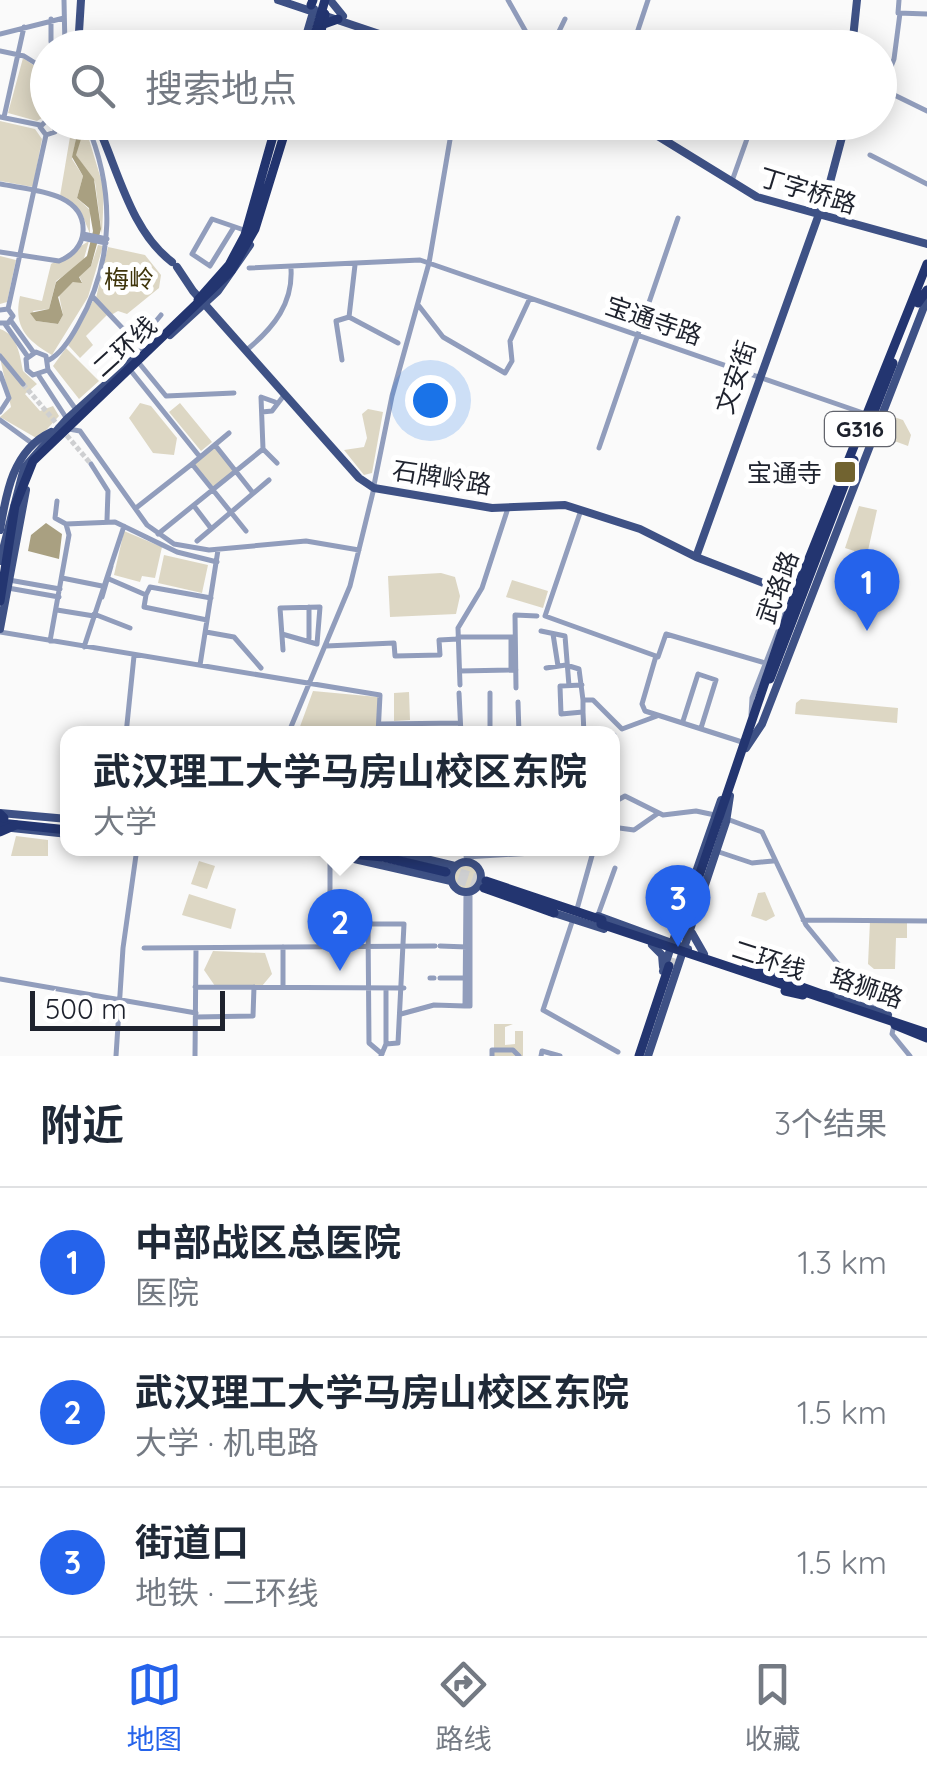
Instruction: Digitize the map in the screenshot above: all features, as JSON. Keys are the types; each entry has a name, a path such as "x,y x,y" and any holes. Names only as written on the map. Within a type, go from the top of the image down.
{"highway":[{"path":"315,5 340,17"},
{"path":"311,30 315,5"},
{"path":"311,30 315,5"},
{"path":"0,572 19,476 51,432 200,301 222,276 246,238 280,140"},
{"name":"二环线","path":"0,602 15,506 32,460 216,290 244,252 264,205 281,140"},
{"name":"武珞路","path":"684,929 776,649 927,264"},
{"name":"武珞路","path":"744,745 782,632 927,282"},
{"path":"922,301 927,290"},
{"path":"781,673 776,649 782,632"},
{"path":"0,822 60,827"},
{"path":"0,822 60,827"},
{"path":"373,856 449,872"},
{"path":"479,885 575,913"},
{"path":"479,885 554,913"},
{"name":"二环线","path":"479,885 857,1004 927,1032"},
{"name":"二环线","path":"575,913 927,1032"},
{"path":"742,966 830,997"},
{"path":"639,1056 671,967"},
{"path":"768,980 803,995"},
{"path":"895,1025 910,1032 927,1032"}],"main road":[{"path":"78,30 80,0"},
{"path":"278,0 315,5 371,30"},
{"path":"855,30 858,0"},
{"path":"340,17 379,30"},
{"path":"105,140 141,227 154,248 175,264 200,301"},
{"path":"185,322 224,270 247,230 280,140"},
{"path":"78,415 140,347 236,270 243,259 280,140"},
{"name":"丁字桥路","path":"664,140 732,186 817,214 927,242"},
{"name":"丁字桥路","path":"667,140 732,181 817,214"},
{"name":"文安街","path":"696,555 840,140"},
{"path":"175,264 200,301"},
{"name":"石牌岭路","path":"200,301 374,487 508,507 552,500 648,527 696,555 797,596"},
{"name":"石牌岭路","path":"200,301 249,348 286,393"},
{"path":"744,745 759,732 922,301"},
{"path":"0,561 10,509 24,468 38,450 185,322 204,310 213,313"},
{"path":"0,630 8,584 10,509 68,424"},
{"path":"0,530 15,470 30,448 51,432"},
{"path":"671,967 684,951 684,929 714,815 728,791"},
{"path":"671,967 671,947 684,929 727,818 728,791"},
{"path":"335,856 430,874 449,872 466,859 476,866 479,885"},
{"path":"433,856 449,872 479,885"},
{"path":"554,913 575,913 652,940 671,967"},
{"path":"600,920 701,957"},
{"path":"652,940 684,929"},
{"path":"684,929 701,957"},
{"path":"671,967 701,957"},
{"name":"珞狮路","path":"701,957 742,966 857,1004 927,1032"},
{"name":"珞狮路","path":"701,957 803,995 927,1032"}],"street":[{"path":"64,0 64,30"},
{"path":"508,0 524,30"},
{"path":"638,30 648,0"},
{"path":"897,36 899,0"},
{"path":"900,13 927,14"},
{"path":"0,34 64,18"},
{"path":"50,19 50,30"},
{"path":"559,30 565,19"},
{"path":"24,27 2,117 30,123"},
{"path":"0,50 30,61"},
{"path":"897,97 927,111"},
{"path":"31,355 5,322 45,140"},
{"path":"86,441 78,415 48,370 49,360 73,334 93,297 104,241 106,188 91,140"},
{"path":"291,726 337,622 359,550 392,396 419,306 450,140"},
{"path":"732,181 747,140"},
{"path":"870,155 927,184"},
{"path":"0,184 72,204 80,215 86,237"},
{"path":"599,448 678,218"},
{"path":"234,228 210,266 192,254 212,219 247,230"},
{"path":"86,237 104,241"},
{"path":"0,252 61,260 86,237"},
{"path":"243,259 249,268"},
{"name":"宝通寺路","path":"236,270 414,260 428,263 866,414"},
{"path":"349,316 355,265"},
{"path":"249,348 272,329 292,289 291,269"},
{"path":"93,297 140,347 161,315"},
{"path":"419,306 443,337 505,373 512,361 510,342 530,298"},
{"path":"0,310 8,309"},
{"path":"342,360 336,321 349,316 398,343"},
{"path":"31,355 42,353 49,360"},
{"path":"31,355 27,370 39,376 68,424 79,430 135,509 158,534 186,548 218,550 298,541 359,550"},
{"path":"0,356 24,384"},
{"path":"139,363 166,396 234,393"},
{"path":"39,376 48,370"},
{"path":"130,371 200,457"},
{"path":"0,373 9,398 0,412"},
{"path":"262,412 272,411 275,402 286,393"},
{"path":"275,402 261,397 262,450 276,463"},
{"path":"0,420 38,450"},
{"path":"135,509 229,434"},
{"path":"215,445 254,492"},
{"path":"158,534 262,450"},
{"path":"91,464 106,484 107,520"},
{"path":"192,464 246,531"},
{"path":"197,541 269,480"},
{"path":"58,501 54,518 66,524 107,520 177,552 217,562"},
{"path":"194,506 211,528"},
{"path":"460,684 458,628 482,588 508,507"},
{"path":"581,509 545,616 654,655 657,660"},
{"path":"49,641 69,535 66,524"},
{"path":"49,641 69,535 80,525"},
{"path":"84,647 124,525"},
{"path":"200,666 218,550"},
{"path":"94,615 109,579 110,563"},
{"path":"62,578 102,586"},
{"path":"109,579 146,595"},
{"path":"8,584 58,593"},
{"path":"208,620 144,607 146,595 150,586 212,598"},
{"path":"310,607 310,638"},
{"path":"282,634 318,643 320,607 280,608 283,650"},
{"path":"56,610 94,615 130,628"},
{"path":"516,688 515,615 537,616"},
{"path":"320,622 337,622"},
{"path":"0,630 134,656 380,695 381,724 460,723 460,694"},
{"path":"540,630 564,636 568,686"},
{"path":"206,632 234,637 261,668"},
{"path":"553,634 558,666"},
{"path":"744,745 645,711 642,706 666,634 765,664"},
{"path":"326,646 394,643 395,656 440,654 439,640 513,637"},
{"path":"751,715 765,664 776,649"},
{"path":"127,726 134,656"},
{"path":"546,668 568,665 582,672 584,726"},
{"path":"460,671 514,670"},
{"path":"682,722 698,674 716,680 701,728"},
{"path":"582,686 560,686 561,714 583,712"},
{"path":"490,693 490,726"},
{"path":"583,700 593,700 619,726"},
{"path":"518,702 519,726"},
{"path":"620,727 660,715"},
{"path":"620,798 639,800 657,814"},
{"path":"620,828 634,830 657,814 696,811 714,815"},
{"path":"727,818 762,832 803,920 878,1012"},
{"path":"716,851 754,863 776,862"},
{"path":"116,1056 136,856"},
{"path":"330,856 330,947"},
{"path":"466,859 484,856"},
{"path":"591,856 545,1012 619,1052 639,1056"},
{"path":"600,920 615,868"},
{"path":"402,1014 434,1005 466,1006 468,921 479,885"},
{"path":"803,920 927,920"},
{"path":"468,921 480,921"},
{"path":"330,924 404,924 406,988 398,1043 386,1044"},
{"path":"368,924 369,1043 381,1055 386,1044 386,988"},
{"path":"284,947 284,988"},
{"path":"144,948 468,947"},
{"path":"195,1056 196,948"},
{"path":"435,978 468,979"},
{"path":"0,979 196,1015 253,1016 254,988"},
{"path":"196,987 406,988"},
{"path":"857,1004 858,988"},
{"path":"895,1025 892,1034 910,1056"},
{"path":"492,1056 492,1050 513,1050 519,1056"},
{"path":"541,1056 542,1051 560,1056"}],"green space":[{"path":"23,58 30,63 30,119 8,113"},
{"path":"0,121 30,128 30,140 42,140 33,187 0,181"},
{"path":"69,140 76,140 72,159 83,176 77,198 90,210 90,234 82,214 60,196"},
{"path":"80,140 89,140 104,189 102,235 95,182 75,154"},
{"path":"89,241 83,262 56,281 49,309 33,311 36,321 58,324 63,315 59,295 73,282 82,282 79,276 91,266 98,245 103,246 88,297 52,355 24,332 18,307 20,296 42,301 51,264"},
{"name":"梅岭","path":"108,247 145,255 161,275 159,288 127,314 118,311 111,315 96,298"},
{"path":"0,256 16,260 7,302 0,304"},
{"path":"94,299 108,314 86,336 93,345 80,358 68,345"},
{"path":"0,329 14,341 23,371 37,384 25,394 40,411 53,406 59,416 38,439 0,417 11,407 0,358 24,382 0,353"},
{"path":"66,348 99,381 79,399 53,366"},
{"path":"140,403 151,406 177,438 174,455 153,453 129,418"},
{"path":"180,403 212,442 201,451 169,412"},
{"path":"368,409 383,412 372,473 364,475 344,450 364,447 367,438 362,414"},
{"path":"886,417 903,420 911,435 908,446 878,435"},
{"path":"215,445 236,471 213,490 192,464"},
{"path":"859,506 877,510 867,555 845,548"},
{"path":"124,531 162,547 155,578 142,576 140,582 114,575"},
{"path":"164,555 208,565 202,593 158,583"},
{"path":"441,573 455,577 460,596 456,614 390,617 388,576"},
{"path":"512,580 548,591 543,608 506,597"},
{"path":"313,691 378,697 378,726 300,726"},
{"path":"409,692 410,720 394,721 394,693"},
{"path":"801,699 898,708 897,723 795,714 796,703"},
{"path":"16,836 48,840 48,856 11,856"},
{"path":"199,861 215,866 207,889 191,884"},
{"path":"466,864 475,868 479,877 475,886 466,890 457,886 453,877 457,868"},
{"path":"765,892 775,916 766,921 751,916 758,893"},
{"path":"189,894 236,909 231,929 182,915"},
{"path":"870,921 907,922 907,938 896,938 895,969 874,969 868,964"},
{"path":"213,951 265,953 272,974 262,986 215,986 204,970"},
{"path":"494,1024 513,1024 505,1027 505,1045 515,1044 515,1031 523,1031 523,1056 494,1056"}],"shaded area":[{"path":"76,140 81,140 76,155 94,179 101,229 91,266 79,277 82,283 73,282 58,297 63,315 58,324 36,321 30,313 49,309 56,282 87,256 93,231 89,208 77,198 83,176 72,157"},
{"path":"46,523 62,534 59,559 28,551 31,535"}],"tunnel":[{"path":"23,384 91,464"},
{"path":"447,869 486,881"},
{"path":"445,875 484,888"},
{"path":"672,967 684,930"}],"place":[{"name":"宝通寺","path":"845,472"},
{"name":"中部战区总医院","path":"867,631"},
{"name":"街道口","path":"678,947"},
{"name":"武汉理工大学马房山校区东院","path":"340,971"}]}
